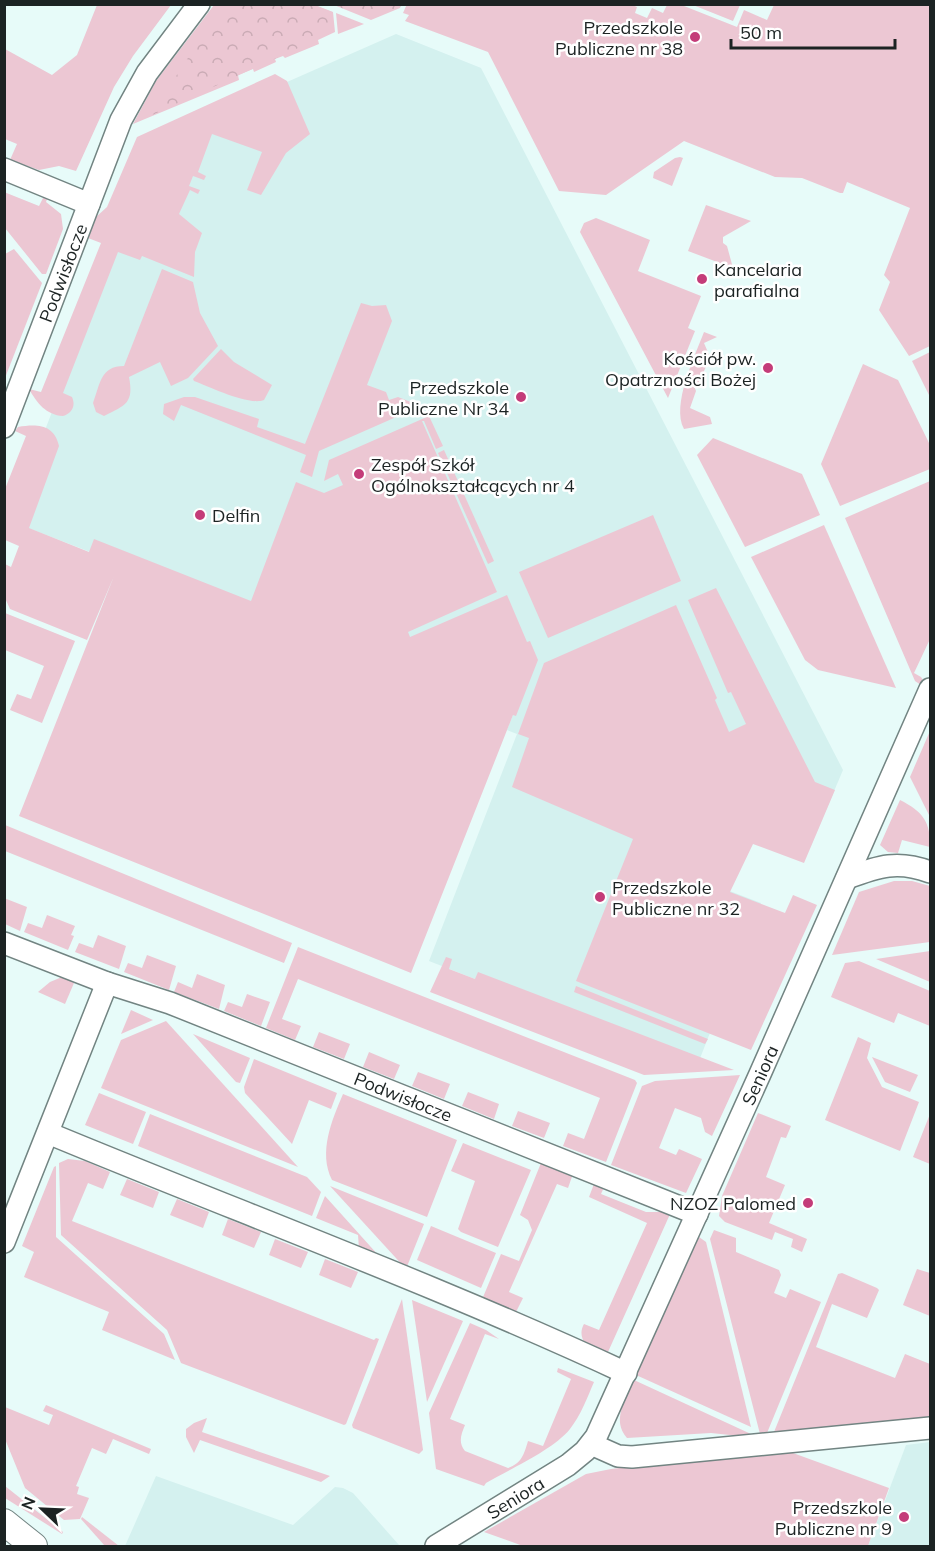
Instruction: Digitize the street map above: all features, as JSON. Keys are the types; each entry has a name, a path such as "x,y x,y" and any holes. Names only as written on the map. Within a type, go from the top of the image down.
{"street":[{"path":"89,204 121,120 134,95 147,73 199,4"},
{"name":"Podwisłocze","path":"4,169 89,204 4,427"},
{"name":"Seniora","path":"436,1546 568,1466 591,1444 601,1429 928,700"},
{"path":"847,878 878,867 902,864 930,872"},
{"name":"Podwisłocze","path":"4,943 107,983 170,1003 697,1214"},
{"path":"4,1242 107,983"},
{"path":"48,1133 520,1326 626,1373"},
{"path":"591,1444 618,1456 632,1457 930,1428"},
{"path":"4,1522 34,1546"}],"shaded area":[{"name":"Zespół Szkół Ogólnokształcących nr 4","path":"396,34 481,68 843,770 810,848 728,816 701,880 761,903 697,1066 429,961 517,734 507,730 513,715 10,521 157,139"},
{"name":"Przedszkole Publiczne nr 9","path":"930,1442 930,1546 868,1546 906,1445"},
{"path":"156,1476 293,1525 335,1487 343,1488 353,1493 399,1545 125,1546"}],"green space":[{"path":"407,4 630,4 637,7 635,13 647,18 652,8 663,13 667,5 679,4 737,27 744,10 767,20 774,5 930,5 930,346 909,356 879,310 890,282 884,275 910,208 847,182 843,193 840,193 802,178 775,177 684,141 606,195 559,191 488,52 405,21 409,15 403,13"},
{"path":"97,5 171,5 133,56 114,87 76,171 59,166 39,170 10,160 17,144 5,139 5,49 52,75 77,55"},
{"path":"214,5 315,5 333,12 335,32 318,40 319,44 285,58 283,56 275,59 276,62 254,72 253,69 238,75 239,80 133,124 156,81"},
{"path":"229,5 314,5 332,12 333,32 150,116 216,15"},
{"path":"334,5 401,5 400,8 371,20"},
{"path":"693,5 740,5 733,21"},
{"path":"336,13 364,24 338,34"},
{"path":"275,74 287,81 310,134 286,153 261,195 247,190 262,152 212,134 198,172 206,176 204,180 193,176 189,186 200,190 198,194 190,190 179,214 202,233 195,252 194,277 142,256 140,260 118,252 63,393 72,397 74,403 72,409 63,416 47,411 29,389 41,392 101,243 88,238 96,217 107,207 137,137"},
{"path":"680,157 683,158 672,186 653,178 654,172"},
{"path":"4,192 39,206 45,194 48,196 46,202 61,214 63,229 46,274 42,274 5,228"},
{"path":"706,205 751,221 723,237 723,243 727,246 733,268 688,251"},
{"path":"596,218 650,240 638,271 701,296 688,328 695,331 668,398 580,232 584,223"},
{"path":"14,249 42,283 5,378 5,254"},
{"path":"162,269 193,282 200,313 218,346 188,378 171,386 160,362 129,377 130,393 127,402 104,416 96,412 93,403 100,383 110,369 124,366"},
{"path":"361,303 372,306 386,305 392,321 367,385 386,392 389,400 398,397 419,407 319,451 312,477 300,472 306,455 181,405 174,421 163,414 164,404 184,397 195,397 259,419 257,427 305,444"},
{"path":"704,332 717,337 704,343 710,357 699,383 694,386 696,391 690,408 710,417 712,424 684,429 680,407 682,394"},
{"path":"221,349 234,362 272,385 264,400 239,398 194,381 193,379"},
{"path":"930,352 930,397 912,361"},
{"path":"863,364 898,380 930,445 930,469 840,506 821,464"},
{"path":"429,416 443,446 436,449 422,421 497,592 408,632 410,637 507,595 527,642 530,641 538,660 516,716 513,715 411,973 19,816 114,576 87,640 10,609 5,598 5,564 11,567 19,546 5,540 5,489 26,436 15,431 18,427 44,427 53,433 59,446 29,528 89,552 94,539 251,601 296,482 324,493 343,485 338,474 324,481 329,460"},
{"path":"713,438 802,474 820,515 745,547 697,455"},
{"path":"444,450 494,561 488,564 438,453"},
{"path":"930,481 930,639 914,673 924,682 921,685 915,681 845,518"},
{"path":"653,515 681,581 548,638 519,572"},
{"path":"824,525 896,688 818,670 805,660 751,557"},
{"path":"716,588 815,782 835,790 804,863 753,844 730,892 785,913 793,895 817,905 751,1050 576,981 633,839 512,787 529,738 518,734 544,663 676,605 717,698 715,700 729,732 746,724 731,692 728,693 688,600"},
{"path":"5,613 75,641 42,723 10,710 17,694 31,699 44,666 5,650"},
{"path":"930,731 930,817 910,777"},
{"path":"900,800 914,808 924,818 929,831 930,847 902,840 898,853 888,852 880,845"},
{"path":"5,825 292,943 284,963 5,851"},
{"path":"894,881 912,881 930,886 930,942 832,955 859,892"},
{"path":"4,898 27,907 20,931 5,924"},
{"path":"47,915 75,926 71,935 74,936 68,950 24,932 28,923 42,928"},
{"path":"98,935 126,946 119,969 75,952 79,943 93,948"},
{"path":"298,947 635,1080 637,1083 606,1162 563,1146 568,1133 584,1139 600,1098 298,979 282,1019 301,1026 295,1040 266,1028"},
{"path":"930,951 930,982 876,959"},
{"path":"147,955 176,966 169,990 124,972 128,963 142,968"},
{"path":"446,957 452,959 449,969 475,979 478,972 734,1070 644,1075 430,992"},
{"path":"859,961 930,991 930,1026 898,1013 894,1023 831,997 845,963"},
{"path":"197,974 225,985 219,1009 174,992 178,982 192,988"},
{"path":"62,977 74,983 65,1004 38,992 50,982"},
{"path":"576,986 708,1039 705,1044 574,992"},
{"path":"247,994 270,1002 261,1026 224,1011 228,1002 242,1007"},
{"path":"131,1010 153,1020 121,1034"},
{"path":"166,1021 298,1167 101,1088 121,1040"},
{"path":"319,1032 350,1044 344,1059 313,1047"},
{"path":"193,1034 250,1058 240,1083 236,1082"},
{"path":"858,1037 871,1043 867,1058 882,1087 919,1102 900,1151 825,1120"},
{"path":"369,1052 400,1065 394,1079 363,1067"},
{"path":"872,1057 918,1075 910,1092 885,1082"},
{"path":"254,1059 337,1093 331,1109 309,1100 292,1144 245,1093 244,1087"},
{"path":"418,1072 450,1084 444,1099 412,1086"},
{"path":"740,1075 712,1136 705,1132 701,1118 675,1108 659,1148 676,1155 679,1149 702,1159 686,1193 611,1165 642,1086 655,1081"},
{"path":"468,1092 499,1104 494,1119 462,1106"},
{"path":"99,1093 146,1112 133,1144 85,1125"},
{"path":"343,1094 457,1140 427,1217 332,1180 326,1158 326,1147 331,1125"},
{"path":"518,1111 550,1123 544,1138 512,1126"},
{"path":"758,1113 791,1126 786,1138 781,1137 766,1177 785,1185 769,1223 807,1239 802,1252 791,1247 793,1239 775,1232 772,1240 725,1222 719,1216 722,1196"},
{"path":"150,1114 307,1177 321,1192 312,1216 138,1146"},
{"path":"930,1114 930,1164 913,1157"},
{"path":"463,1143 531,1170 498,1247 458,1229 475,1181 451,1171"},
{"path":"543,1158 574,1171 568,1188 557,1184 509,1292 523,1298 514,1316 481,1302 501,1254 519,1261 532,1230 528,1220 520,1215"},
{"path":"68,1159 85,1161 110,1172 103,1189 88,1183 72,1221 374,1340 379,1339 346,1424 181,1363 167,1330 61,1235 59,1163"},
{"path":"56,1166 56,1237 164,1334 175,1360 102,1330 109,1312 24,1277 34,1252 22,1246"},
{"path":"127,1179 159,1192 153,1208 120,1195"},
{"path":"606,1183 601,1194 646,1212 671,1212 608,1352 585,1344 582,1329 584,1324 599,1330 647,1223 589,1197 594,1184"},
{"path":"330,1186 424,1224 406,1269"},
{"path":"325,1196 379,1256 359,1249 358,1235 316,1218"},
{"path":"177,1199 209,1212 203,1228 170,1215"},
{"path":"228,1219 261,1232 254,1248 222,1235"},
{"path":"431,1226 496,1253 481,1288 417,1260"},
{"path":"714,1230 736,1238 736,1252 779,1270 781,1275 774,1293 786,1298 790,1289 821,1302 767,1433 760,1434 710,1239"},
{"path":"699,1237 706,1242 751,1427 636,1375"},
{"path":"275,1239 308,1252 301,1268 269,1255"},
{"path":"325,1259 358,1272 351,1288 319,1275"},
{"path":"917,1269 930,1273 930,1316 903,1305"},
{"path":"842,1273 879,1290 867,1318 832,1304 816,1347 895,1378 905,1354 930,1364 930,1418 774,1432 838,1274"},
{"path":"402,1299 423,1450 419,1454 353,1428 352,1425"},
{"path":"412,1300 463,1321 427,1402"},
{"path":"470,1323 499,1339 485,1334 450,1419 465,1425 461,1441 465,1451 508,1468 513,1466 522,1458 528,1441 543,1446 571,1379 557,1372 558,1368 594,1382 584,1406 570,1429 562,1437 542,1452 484,1486 436,1469 429,1413"},
{"path":"634,1380 751,1434 749,1437 711,1433 627,1438 622,1431 620,1417"},
{"path":"46,1405 151,1449 149,1454 113,1439 106,1454 92,1448 76,1486 79,1487 77,1494 89,1498 80,1519 64,1520 25,1488 5,1439 5,1407 49,1425 53,1415 43,1411"},
{"path":"207,1418 202,1432 330,1476 321,1482 200,1440 194,1453 186,1437 186,1429"},
{"path":"782,1449 889,1488 868,1546 523,1546 484,1532 586,1474"},
{"path":"5,1486 63,1532 62,1534 5,1498"},
{"path":"82,1517 119,1546 105,1546 81,1519"}],"place":[{"name":"Przedszkole Publiczne nr 38","path":"695,37"},
{"name":"Kancelaria parafialna","path":"702,279"},
{"name":"Kościół pw. Opatrzności Bożej","path":"768,368"},
{"name":"Przedszkole Publiczne Nr 34","path":"521,397"},
{"name":"Zespół Szkół Ogólnokształcących nr 4","path":"359,474"},
{"name":"Delfin","path":"200,515"},
{"name":"Przedszkole Publiczne nr 32","path":"600,897"},
{"name":"NZOZ Palomed","path":"808,1203"},
{"name":"Przedszkole Publiczne nr 9","path":"904,1517"}]}
